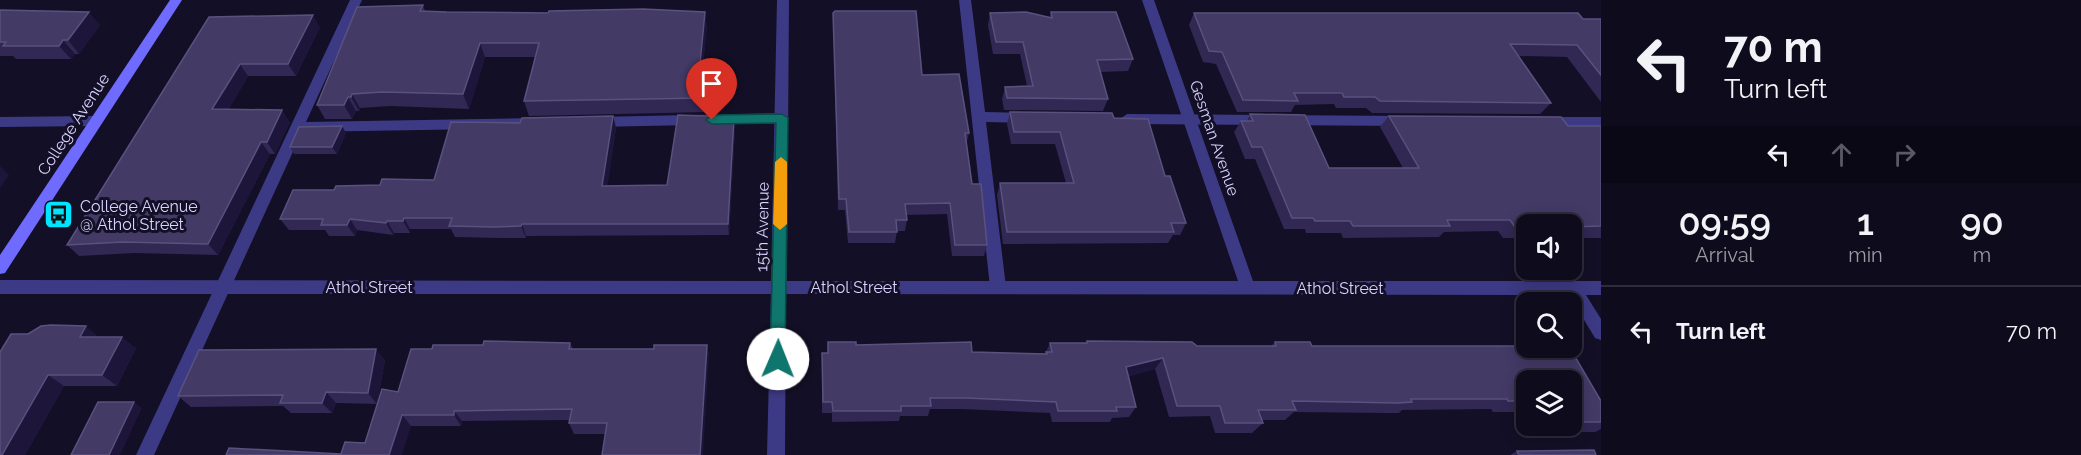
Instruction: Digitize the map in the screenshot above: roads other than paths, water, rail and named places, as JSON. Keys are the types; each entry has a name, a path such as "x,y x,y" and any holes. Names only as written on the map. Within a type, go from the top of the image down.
{"street":[{"name":"College Avenue","path":"0,268 176,0"},
{"path":"145,455 356,0"},
{"name":"15th Avenue","path":"776,455 783,0"},
{"path":"965,0 998,288"},
{"name":"Gesman Avenue","path":"1148,0 1248,288"},
{"path":"977,117 1048,118"},
{"path":"580,122 782,118"},
{"path":"1107,118 1425,121"},
{"path":"0,122 96,121"},
{"path":"296,127 556,122"},
{"path":"1531,122 1601,122"},
{"name":"Athol Street","path":"0,287 1601,288"},
{"path":"1573,288 1601,333"}],"place":[{"name":"College Avenue @ Athol Street","path":"59,215"}]}
